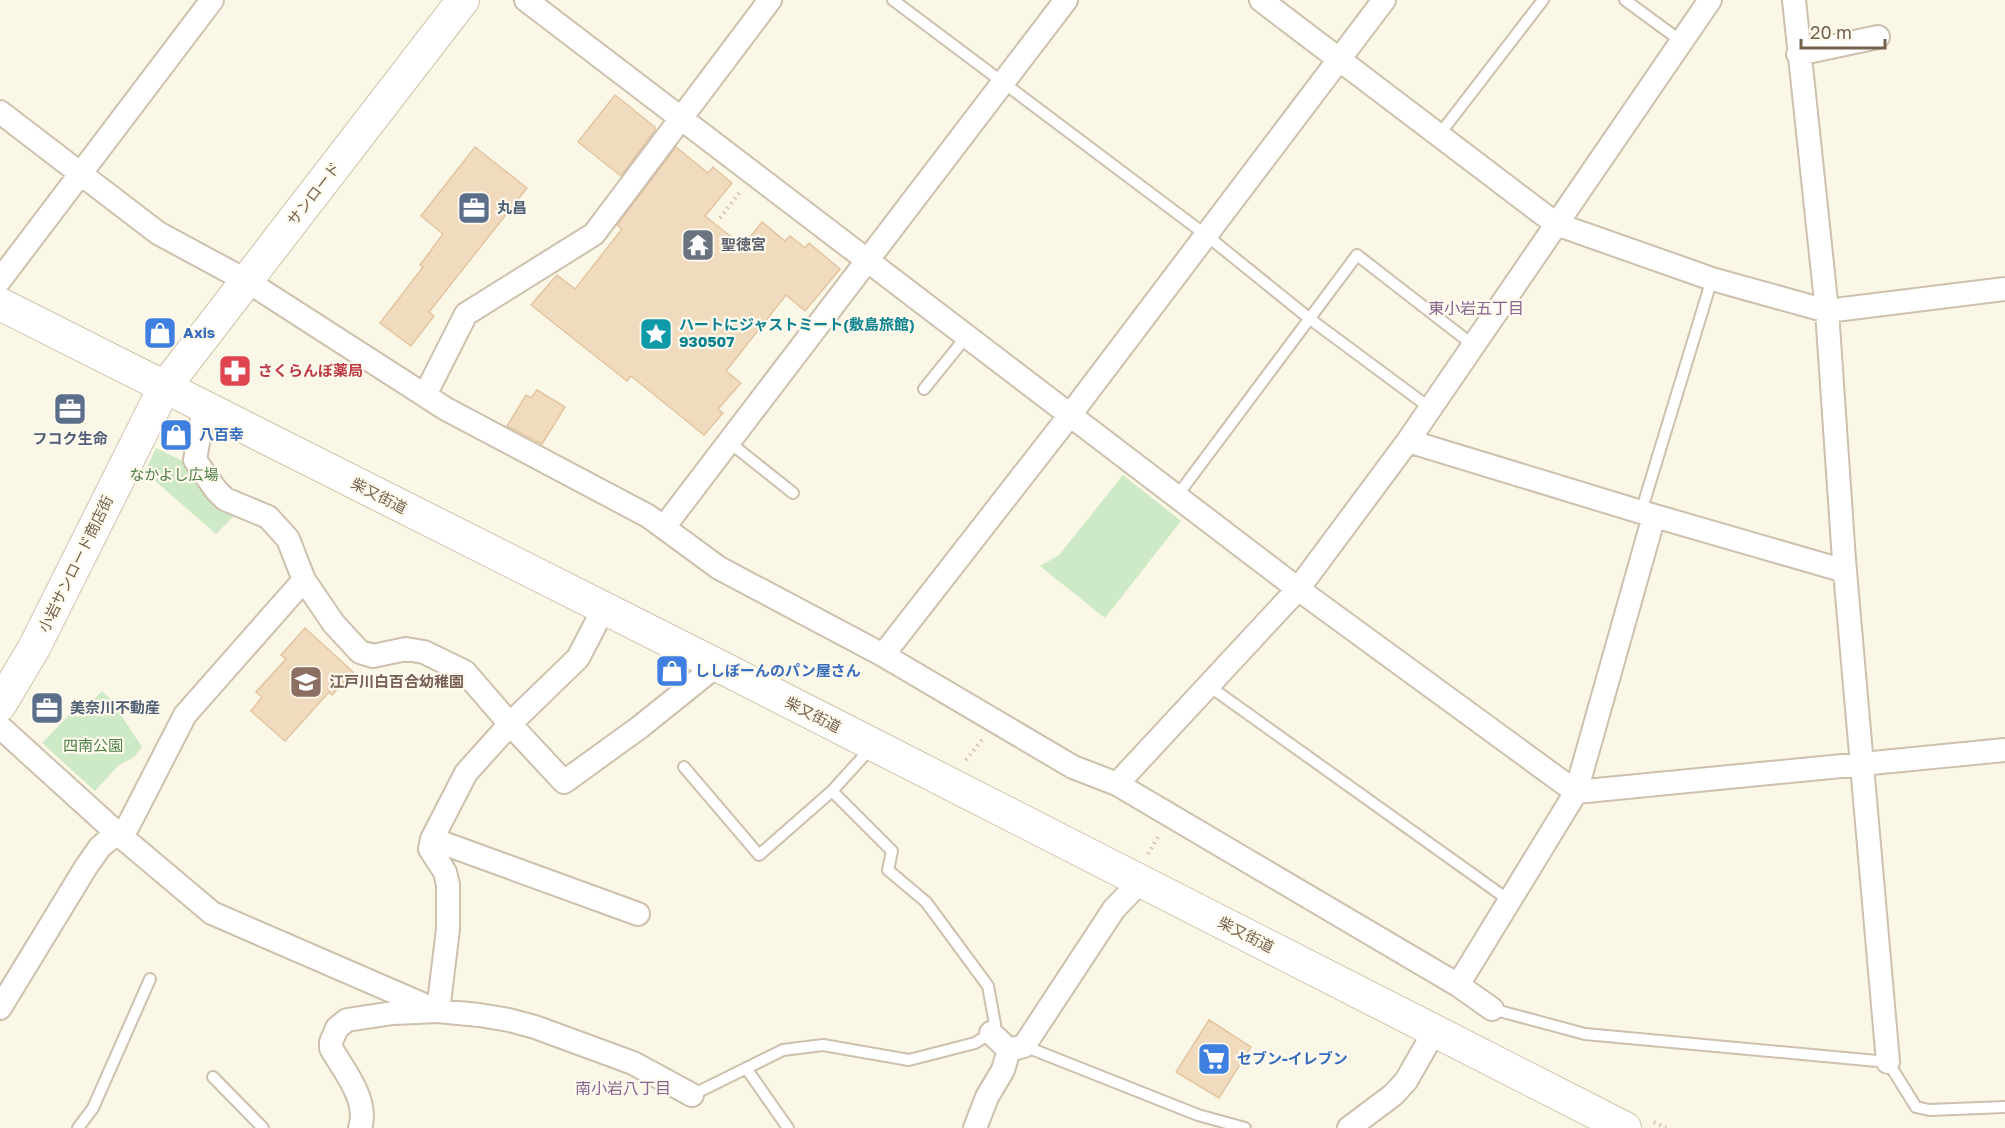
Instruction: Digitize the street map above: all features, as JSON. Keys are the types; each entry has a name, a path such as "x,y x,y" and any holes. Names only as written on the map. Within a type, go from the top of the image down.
{"main road":[{"name":"サンロード","path":"164,388 463,0"},
{"name":"柴又街道","path":"0,304 874,746 1142,872 1434,1032 1625,1128"},
{"name":"小岩サンロード商店街","path":"0,705 34,648 164,388"}],"street":[{"path":"0,280 212,0"},
{"path":"526,0 1298,590 1576,792 2005,750"},
{"path":"425,395 466,314 594,234 770,0"},
{"path":"664,527 1066,0"},
{"path":"1261,0 1556,224 1712,279 1827,311 2005,289"},
{"path":"883,655 1070,415 1384,0"},
{"path":"1117,784 1298,590 1408,441 1710,0"},
{"path":"1794,0 1827,311 1845,571 1888,1062"},
{"path":"1798,54 1878,38"},
{"path":"0,112 158,233 247,281 446,409 637,510 719,568 883,655 1073,767 1117,784 1458,985 1492,1009"},
{"path":"204,407 195,460 225,499 268,517 288,539 304,580 334,624 360,652 373,656 406,649 424,652 465,672 564,782 639,727 717,665"},
{"path":"1408,441 1845,571"},
{"path":"1458,985 1576,792 1648,514"},
{"path":"2,999 100,847 117,832 128,826 186,715 304,580"},
{"path":"438,1011 448,929 448,885 445,872 430,849 432,839 466,773 510,724 578,658 604,608"},
{"path":"0,728 212,913 438,1011"},
{"path":"432,839 638,914"},
{"path":"975,1128 987,1097 1016,1048 1142,872"},
{"path":"360,1128 362,1122 360,1099 331,1048 330,1042 337,1028 347,1020 393,1013 438,1011 509,1020 633,1063 692,1095"},
{"path":"1349,1128 1393,1095 1406,1081 1434,1032"},
{"path":"991,1033 1016,1048"}],"lane":[{"path":"893,0 1206,235 1310,319 1430,408"},
{"path":"1439,135 1543,0"},
{"path":"1625,0 1681,41"},
{"path":"1176,496 1357,255 1473,345"},
{"path":"1648,514 1712,279"},
{"path":"924,389 966,337"},
{"path":"729,442 793,493"},
{"path":"1209,686 1510,901"},
{"path":"684,767 759,855 832,791 874,746"},
{"path":"692,1095 783,1050 823,1045 909,1060 975,1042 991,1033 995,1024 988,986 926,902 888,870 892,851 832,791"},
{"path":"78,1128 93,1108 150,979"},
{"path":"1492,1009 1585,1034 1888,1062 1916,1107 1929,1110 2005,1107"},
{"path":"1016,1048 1198,1115 1245,1128"},
{"path":"746,1068 788,1128"},
{"path":"213,1077 263,1128"}],"path":[{"path":"720,218 754,175"},
{"path":"960,768 984,737"},
{"path":"1142,872 1159,835"}],"green space":[{"name":"なかよし広場","path":"156,448 187,463 235,515 216,534 145,472"},
{"path":"1123,475 1181,521 1105,618 1040,566 1059,555"},
{"name":"四南公園","path":"102,691 111,700 142,747 134,757 119,765 95,791 42,743 71,713 78,717"}],"building":[{"path":"615,95 655,127 621,176 578,142"},
{"path":"475,147 527,188 429,312 434,316 411,346 380,323 423,267 420,265 443,234 421,216"},
{"path":"676,147 708,173 713,167 732,183 705,216 743,246 762,222 785,241 790,236 805,248 809,243 840,269 805,311 786,295 726,371 741,383 718,409 723,413 704,435 631,376 627,381 531,305 557,275 575,289 622,229 617,225"},
{"path":"537,390 565,407 542,444 507,426 526,395 531,398"},
{"path":"305,628 353,672 332,695 329,692 285,741 251,711 262,697 256,692 286,659 281,655"},
{"name":"セブン-イレブン","path":"1209,1020 1251,1047 1219,1098 1176,1072"}],"place":[{"name":"丸昌","path":"474,208"},
{"name":"聖徳宮","path":"698,245"},
{"name":"Axis","path":"160,333"},
{"name":"ハートにジャストミート(敷島旅館) 930507","path":"656,334"},
{"name":"さくらんぼ薬局","path":"235,371"},
{"name":"フコク生命","path":"70,409"},
{"name":"八百幸","path":"176,435"},
{"name":"ししぼーんのパン屋さん","path":"672,671"},
{"name":"江戸川白百合幼稚園","path":"306,682"},
{"name":"美奈川不動産","path":"47,708"},
{"name":"セブン-イレブン","path":"1214,1059"}],"district":[{"name":"東小岩五丁目","path":"1476,308"},
{"name":"南小岩八丁目","path":"623,1088"}]}
